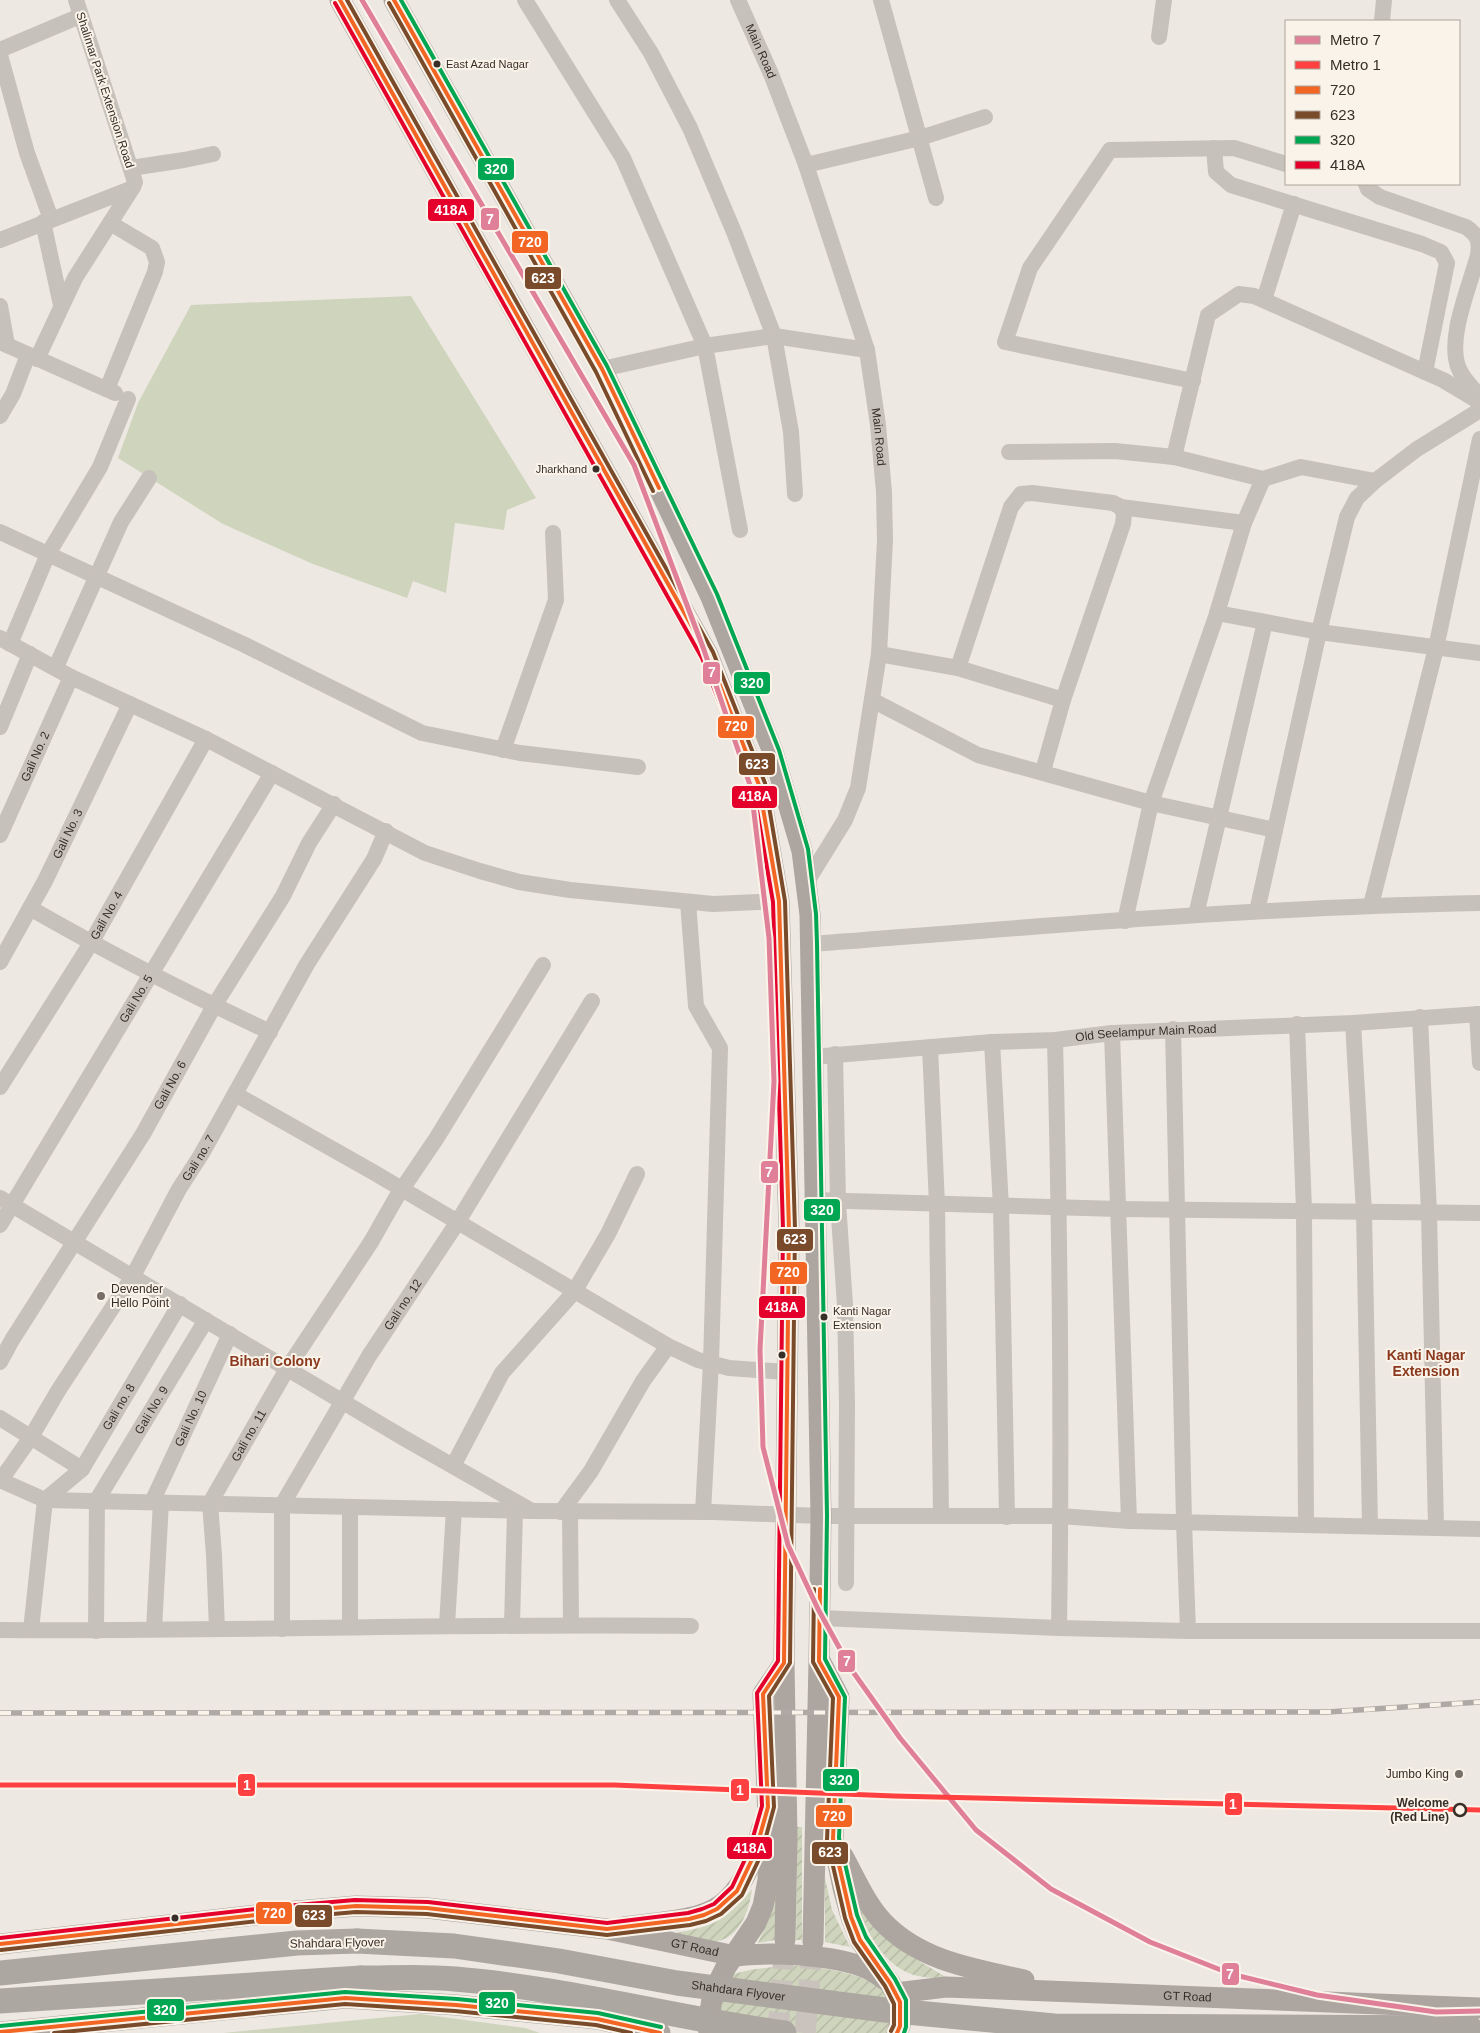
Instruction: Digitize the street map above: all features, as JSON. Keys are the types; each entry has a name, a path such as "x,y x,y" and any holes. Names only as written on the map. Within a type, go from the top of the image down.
{"highway":[{"name":"Shahdara Flyover","path":"0,1973 296,1943 357,1941 454,1946 559,1961 677,1983 884,2010 1054,2026 1477,2021"},
{"path":"0,2001 361,1978 454,1979 614,2002 728,2025 784,2033"}],"main road":[{"path":"340,0 708,655 759,785 779,901 789,1229 784,1663 787,1837 785,1940"},
{"path":"394,0 602,369 711,597 773,752 802,851 810,915 811,944 821,1516 820,1661 813,1942"},
{"path":"820,1661 839,1697 833,1839 851,1917 860,1940 893,1988 900,2002 901,2011 897,2033"},
{"path":"709,2033 708,2024 713,1994 726,1967 756,1923 763,1906 768,1880 768,1806 763,1694 784,1663"},
{"path":"607,1929 688,1919 704,1915 717,1908 736,1891 748,1870 755,1854 768,1806"},
{"path":"833,1839 867,1901 882,1922 900,1937 927,1954 955,1964 1072,1992"},
{"name":"GT Road","path":"0,1944 255,1915 356,1906 427,1908 607,1929 735,1956 756,1954 795,1955 843,1961 868,1969 893,1988 946,1987 1072,1992 1477,2021"},
{"path":"0,2032 345,1998 456,2005 597,2019 660,2033"},
{"path":"456,2005 586,2033"}],"street":[{"path":"526,0 623,158 705,346 740,530"},
{"path":"616,0 651,52 690,128 734,232 774,336 790,432 795,494"},
{"name":"Main Road","path":"738,0 771,74 806,165 867,350 878,425 884,492 885,540 879,654 858,788 845,820 806,883"},
{"path":"882,0 936,198"},
{"path":"1159,38 1164,0"},
{"path":"1382,20 1384,0"},
{"path":"0,50 78,8"},
{"name":"Shalimar Park Extension Road","path":"78,8 134,177 133,187"},
{"path":"0,55 47,221 61,306"},
{"path":"806,165 920,138 985,117"},
{"path":"1214,148 1216,172 1231,185 1422,244 1441,252 1447,263 1425,372"},
{"path":"1193,381 1005,342 1030,268 1110,150 1234,148 1285,164"},
{"path":"131,168 213,154"},
{"path":"1367,186 1380,197 1466,227 1476,234 1480,243 1478,256 1455,336 1454,353 1459,370 1480,397"},
{"path":"0,240 133,187"},
{"path":"0,416 75,278 133,187"},
{"path":"1264,300 1294,204"},
{"path":"107,389 155,272 157,262 152,248 110,224"},
{"path":"1174,457 1208,315 1239,294 1254,296 1264,300 1443,380 1480,402"},
{"path":"0,306 3,344 133,401 100,467 48,554 5,641 56,667 71,677 206,739 386,831 425,853 480,872 520,882 570,890 688,902 713,904 779,901"},
{"path":"602,369 705,346 774,336 867,350"},
{"path":"1257,911 1348,517 1357,498 1375,481 1417,449 1480,410"},
{"path":"1371,905 1436,648 1480,439"},
{"path":"1010,452 1115,451 1174,457 1263,479 1301,467 1375,481"},
{"path":"56,667 121,522 150,478"},
{"path":"1125,921 1151,803 1218,611 1244,523 1263,479"},
{"path":"958,668 1011,507 1021,494 1032,493 1113,503 1121,507 1244,523"},
{"path":"1043,771 1063,700 1123,524 1124,514 1121,507"},
{"path":"0,532 245,645 422,733 504,750 638,767"},
{"path":"504,750 556,600 554,533"},
{"path":"1218,611 1217,613 1320,632 1480,653"},
{"path":"1196,915 1265,622"},
{"path":"0,727 30,654"},
{"path":"879,654 958,668 1063,700"},
{"name":"Gali No. 2","path":"0,835 71,677"},
{"path":"872,700 978,755 1043,771 1151,803 1275,830"},
{"name":"Gali No. 3","path":"0,962 45,882 130,704"},
{"name":"Gali No. 4","path":"0,1087 91,943 206,739"},
{"name":"Gali No. 5","path":"0,1225 6,1201 152,972 272,773"},
{"name":"Gali No. 6","path":"0,1362 12,1340 143,1134 214,1006 283,896 309,843 334,804"},
{"name":"Gali no. 7","path":"1,1480 31,1437 58,1391 133,1276 307,964 374,859 386,831"},
{"path":"688,902 696,1006 720,1048 711,1363 703,1512"},
{"path":"811,944 1257,911 1371,905 1480,903"},
{"path":"30,908 91,943 152,972 214,1006 270,1032"},
{"name":"Gali no. 11","path":"210,1503 287,1369 371,1242 543,965"},
{"name":"Gali no. 12","path":"282,1629 282,1505 342,1401 412,1288 457,1223 592,1001"},
{"path":"1479,1014 1480,1063"},
{"name":"Old Seelampur Main Road","path":"812,1057 930,1046 1055,1040 1112,1033 1173,1029 1353,1023 1479,1014"},
{"path":"1420,1017 1429,1213 1436,1528"},
{"path":"1353,1023 1364,1212 1370,1526"},
{"path":"1297,1024 1304,1210 1306,1524"},
{"path":"1173,1029 1188,1631"},
{"path":"1112,1033 1129,1521"},
{"path":"1055,1040 1059,1207 1060,1516 1058,1628"},
{"path":"992,1042 1001,1206 1007,1517"},
{"path":"930,1046 937,1205 941,1515"},
{"path":"835,1054 838,1202 845,1305 846,1583"},
{"path":"235,1094 668,1346 698,1360 729,1368 788,1372"},
{"path":"453,1466 502,1373 574,1292 608,1234 637,1174"},
{"path":"814,1200 1118,1209 1480,1213"},
{"path":"6,1201 287,1369 533,1512"},
{"name":"Gali no. 8","path":"45,1500 82,1469 180,1304"},
{"name":"Gali No. 9","path":"97,1500 206,1320"},
{"name":"Gali No. 10","path":"156,1502 230,1334"},
{"path":"571,1625 565,1512 591,1471 643,1380 668,1346"},
{"path":"0,1418 82,1469"},
{"path":"1,1480 45,1500 533,1512 703,1512 821,1516 1060,1516 1129,1521 1480,1529"},
{"path":"31,1630 45,1500"},
{"path":"96,1631 97,1500"},
{"path":"154,1629 156,1502"},
{"path":"210,1503 218,1629"},
{"path":"350,1507 350,1626"},
{"path":"447,1625 454,1509"},
{"path":"512,1625 515,1511"},
{"path":"820,1618 1058,1628 1188,1631 1480,1632"},
{"path":"0,1630 282,1629 447,1625 691,1626"}],"green space":[{"path":"411,296 536,498 507,510 504,530 455,523 446,593 413,581 407,598 313,564 223,524 118,458 138,403 191,305"},
{"path":"797,1827 802,1827 802,1940 796,1940"},
{"path":"778,1877 781,1939 758,1943 769,1919"},
{"path":"825,1878 832,1910 850,1947 825,1942"},
{"path":"752,1889 745,1916 741,1924 729,1937 706,1942 669,1934 696,1929 716,1922 733,1909"},
{"path":"855,1902 909,1955 949,1979 918,1976 906,1972 895,1965 886,1957 871,1936"},
{"path":"807,1966 857,1976 885,1989 893,2033 715,2033 727,1976 767,1968"},
{"path":"420,2014 525,2028 540,2033 223,2033"}],"tunnel":[{"path":"778,2033 785,1940"},
{"path":"805,2033 813,1942"}],"railway":[{"path":"0,1713 1328,1712 1480,1702"}],"metro line":[{"name":"7","path":"362,0 634,465 704,650 751,788 769,938 774,1081 760,1350 763,1447 788,1545 818,1609 851,1669 900,1738 976,1830 1051,1889 1150,1942 1231,1974 1317,1995 1436,2012 1480,2011"},
{"name":"1","path":"0,1785 614,1785 894,1796 1480,1810"}],"transit line":[{"name":"720","path":"0,1944 274,1913 356,1906 427,1908 607,1929 689,1919 717,1909 737,1891 755,1853 768,1807 763,1694 784,1663 789,1229 779,901 759,785 708,655 340,0"},
{"name":"623","path":"1,1950 275,1919 356,1912 427,1914 607,1935 690,1925 706,1921 721,1914 742,1895 761,1855 774,1807 769,1696 790,1663 795,1229 785,901 765,783 713,652 347,0"},
{"name":"720","path":"394,0 602,369 659,488"},
{"name":"320","path":"401,0 607,366 717,594 779,750 808,849 816,914 817,944 827,1516 825,1659 845,1697 839,1838 857,1915 866,1937 895,1979 906,2000 906,2027 904,2033"},
{"name":"418A","path":"0,1938 273,1907 355,1900 428,1902 607,1923 688,1913 714,1904 732,1887 749,1851 762,1806 757,1693 778,1661 783,1229 773,902 753,787 702,658 335,3"},
{"name":"623","path":"389,3 596,372 653,491"},
{"name":"623","path":"814,1589 813,1662 833,1698 827,1840 845,1918 854,1942 885,1986 894,2004 894,2025 891,2031"},
{"name":"720","path":"820,1589 819,1661 839,1697 833,1839 851,1917 860,1940 890,1983 900,2002 900,2026 897,2033"},
{"name":"320","path":"0,2026 345,1992 457,1999 598,2013 661,2027"},
{"name":"720","path":"0,2032 345,1998 456,2005 597,2019 660,2033"},
{"name":"623","path":"54,2033 345,2004 455,2011 596,2025 631,2033"}],"place":[{"name":"East Azad Nagar","path":"437,64"},
{"name":"Jharkhand","path":"596,469"},
{"name":"Devender Hello Point","path":"101,1296"},
{"name":"Kanti Nagar Extension","path":"824,1317"},
{"name":"Jumbo King","path":"1459,1774"},
{"name":"Welcome (Red Line)","path":"1460,1810"}],"district":[{"name":"Bihari Colony","path":"275,1361"},
{"name":"Kanti Nagar Extension","path":"1426,1364"}]}
